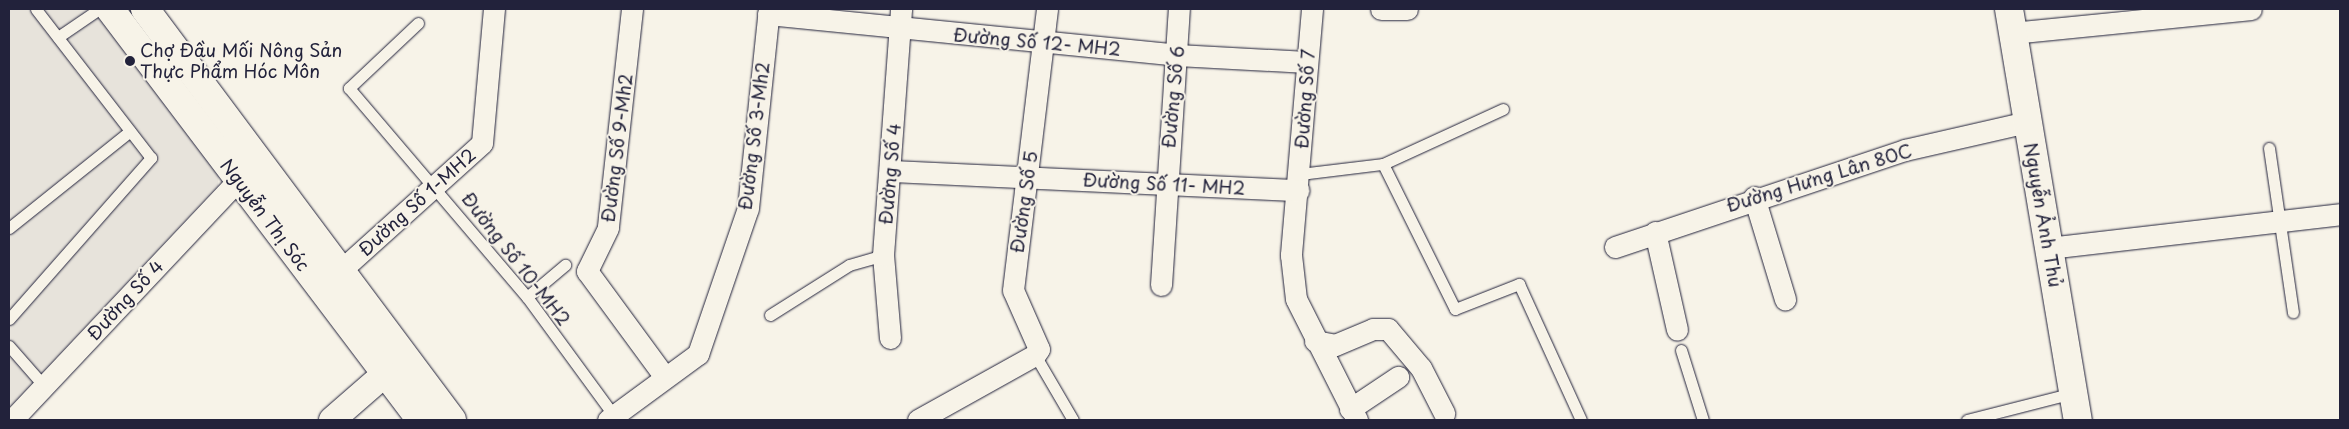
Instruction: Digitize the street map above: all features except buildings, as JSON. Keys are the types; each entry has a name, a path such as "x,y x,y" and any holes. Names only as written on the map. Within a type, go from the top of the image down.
{"main road":[{"name":"Nguyễn Thị Sóc","path":"110,9 238,180 394,365 452,420"},
{"name":"Nguyễn Thị Sóc","path":"145,9 340,271 394,365 421,420"},
{"name":"Nguyễn Ảnh Thủ","path":"2011,21 2078,420"}],"street":[{"name":"Đường Số 1-MH2","path":"340,271 436,187 482,143 494,9"},
{"name":"Đường Số 9-Mh2","path":"632,9 608,228 587,271 665,377"},
{"name":"Đường Số 4","path":"890,338 883,255 892,171 901,9"},
{"name":"Đường Số 5","path":"1035,355 1038,342 1013,290 1045,42 1047,9"},
{"name":"Đường Số 6","path":"1161,285 1165,186 1177,55 1179,9"},
{"name":"Đường Số 7","path":"1312,9 1293,272 1296,299 1353,415"},
{"path":"1381,9 1407,9"},
{"path":"2011,21 2251,9"},
{"name":"Đường Số 3-Mh2","path":"611,418 698,354 748,208 768,11"},
{"name":"Đường Số 12- MH2","path":"768,11 899,30 1177,55 1307,62"},
{"name":"Đường Hưng Lân 80C","path":"1615,247 1754,197 1905,150 2027,122"},
{"path":"892,171 1028,176"},
{"name":"Đường Số 11- MH2","path":"1028,176 1165,186 1300,182"},
{"name":"Đường Số 4","path":"12,420 238,180"},
{"path":"1754,197 1785,298"},
{"path":"2048,248 2340,214"},
{"path":"1655,232 1679,340"},
{"path":"1315,341 1335,346 1373,329 1388,329 1421,368 1444,413"},
{"path":"928,418 1035,355"},
{"path":"332,420 394,365"},
{"path":"1353,415 1398,377"}],"lane":[{"path":"9,319 151,158 36,9"},
{"path":"58,37 98,9"},
{"name":"Đường Số 10-MH2","path":"418,23 349,88 436,187 526,297 611,418"},
{"path":"1300,182 1383,164 1503,109"},
{"path":"9,228 130,131"},
{"path":"2269,148 2277,221 2293,312"},
{"path":"1383,164 1454,309 1519,284 1581,420"},
{"path":"770,316 849,265 883,255"},
{"path":"526,297 565,265"},
{"path":"1679,340 1703,420"},
{"path":"9,346 44,386"},
{"path":"1035,355 1073,420"},
{"path":"1967,420 2073,393"}],"shaded area":[{"name":"Chợ Đầu Mối Nông Sản Thực Phẩm Hóc Môn","path":"9,9 95,9 219,170 218,186 9,408"}],"place":[{"name":"Chợ Đầu Mối Nông Sản Thực Phẩm Hóc Môn","path":"130,61"}]}
